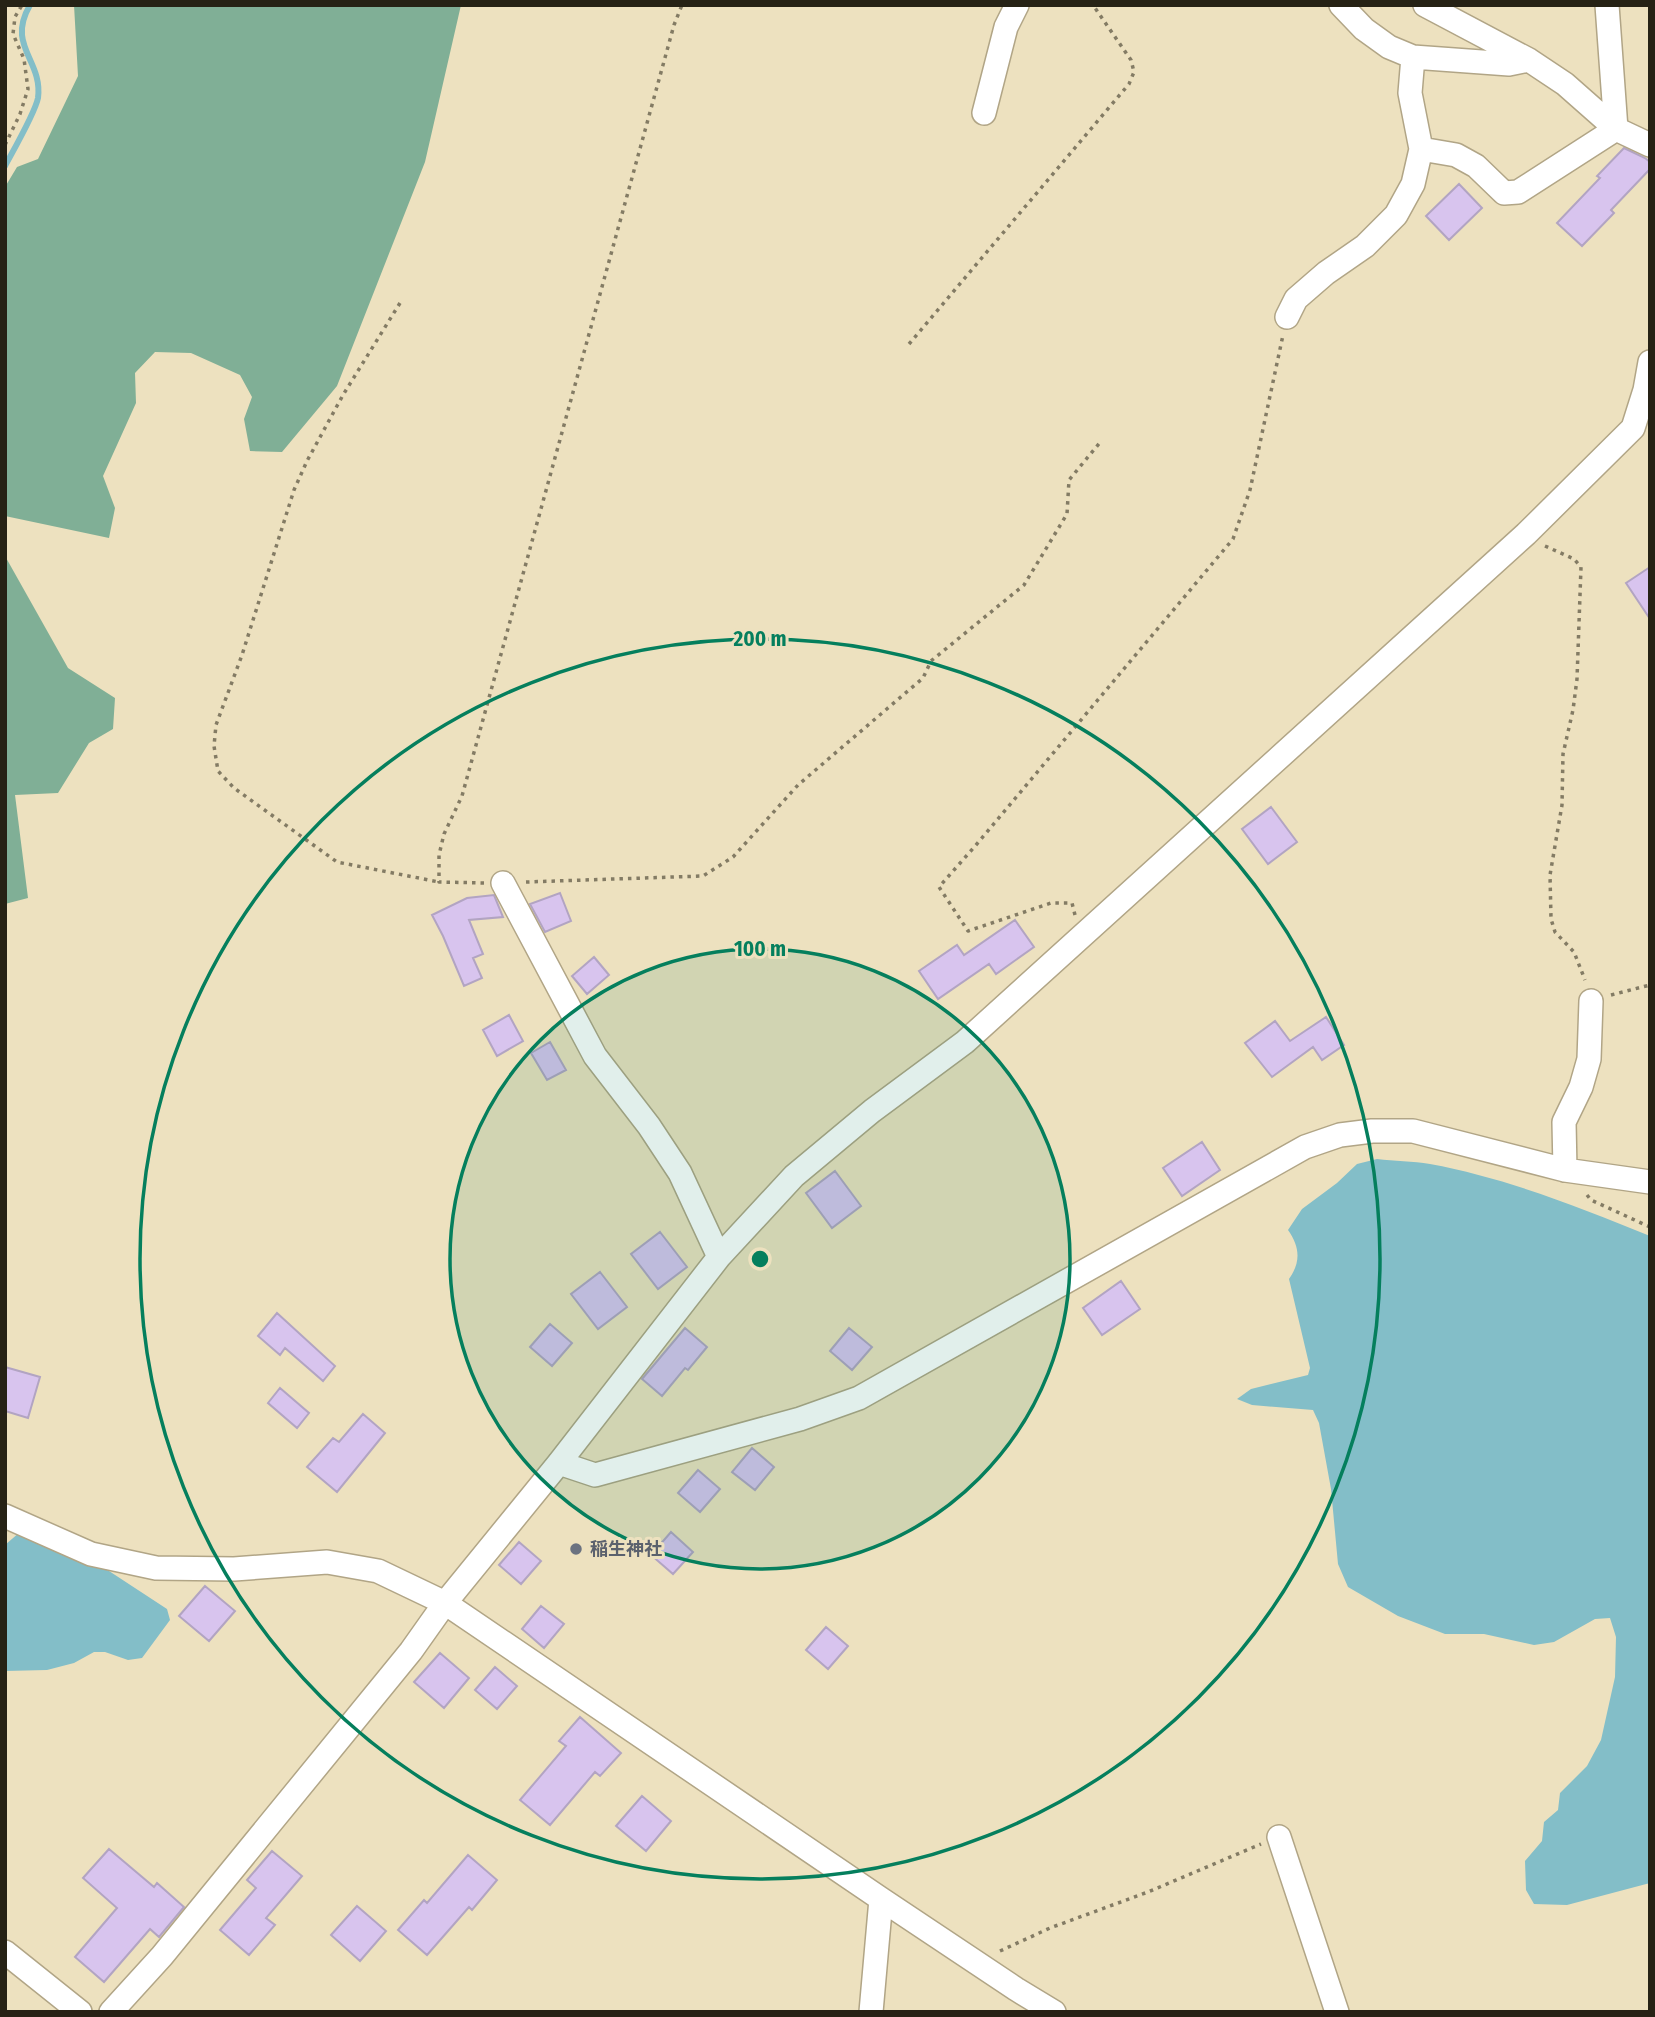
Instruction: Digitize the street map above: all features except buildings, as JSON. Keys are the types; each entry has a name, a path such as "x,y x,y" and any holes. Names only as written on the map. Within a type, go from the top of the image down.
{"street":[{"path":"985,113 1006,27 1017,5"},
{"path":"1341,5 1364,29 1389,47 1413,57 1509,64 1529,60"},
{"path":"1425,5 1529,60 1565,84 1616,129 1650,145"},
{"path":"1607,5 1616,129"},
{"path":"1287,317 1296,299 1326,273 1366,246 1396,215 1413,184 1421,149 1410,93 1413,57"},
{"path":"1421,149 1456,155 1476,166 1504,193 1518,192 1616,129"},
{"path":"111,2012 162,1956 411,1651 445,1603 559,1463 719,1257 794,1176 872,1111 965,1042 1526,534 1633,428 1645,390 1650,362"},
{"path":"503,883 595,1056 649,1126 680,1172 719,1257"},
{"path":"1565,1170 1564,1122 1581,1087 1589,1059 1591,1001"},
{"path":"559,1463 595,1475 800,1419 859,1398 1305,1147 1340,1135 1372,1131 1413,1131 1565,1170 1650,1182"},
{"path":"5,1516 92,1554 156,1568 234,1569 327,1562 378,1570 445,1603 881,1899 1054,2012"},
{"path":"1279,1836 1337,2012"},
{"path":"871,2012 881,1899"},
{"path":"5,1952 80,2012"}],"path":[{"path":"5,145 29,89 24,59 13,34 15,17 22,5"},
{"path":"439,882 439,855 444,834 462,796 674,25 682,5"},
{"path":"909,344 1129,84 1134,72 1131,60 1093,5"},
{"path":"400,303 343,395 298,480 243,654 216,725 214,746 218,771 234,788 337,862 439,882 503,883 703,876 733,857 798,785 923,678 932,662 1024,585 1067,514 1069,480 1102,440"},
{"path":"1084,936 1079,930 1072,903 1051,903 968,931 939,887 1233,539 1250,490 1287,317"},
{"path":"1526,534 1574,559 1581,567 1577,679 1563,754 1562,806 1550,875 1551,919 1555,932 1574,952 1591,1001 1650,985"},
{"path":"1565,1170 1591,1200 1650,1227"},
{"path":"977,1962 1050,1928 1148,1892 1279,1836"}],"green space":[{"path":"74,5 461,5 425,162 337,386 282,452 250,451 244,419 252,397 240,375 191,353 155,352 135,373 136,403 103,476 115,508 109,538 5,516 5,187 17,167 38,159 78,76"},
{"path":"5,556 68,668 115,698 113,729 89,743 58,793 15,795 28,898 5,904"}],"water":[{"path":"1377,1159 1430,1164 1486,1177 1569,1204 1650,1236 1650,1883 1567,1905 1534,1904 1526,1890 1525,1861 1542,1841 1544,1822 1558,1810 1560,1793 1587,1766 1601,1740 1615,1677 1616,1637 1610,1618 1595,1619 1554,1642 1534,1645 1484,1634 1445,1634 1398,1616 1348,1587 1338,1564 1331,1489 1319,1423 1313,1410 1252,1405 1237,1399 1251,1389 1308,1375 1310,1368 1289,1279 1296,1267 1297,1248 1288,1230 1302,1209 1357,1164"},
{"path":"20,1532 109,1571 167,1609 170,1620 142,1658 128,1660 105,1652 94,1652 74,1663 47,1670 5,1671 5,1545"}],"waterway":[{"path":"5,166 38,98 38,85 23,42 22,31 30,5"}],"place":[{"name":"稲生神社","path":"576,1549"}]}
